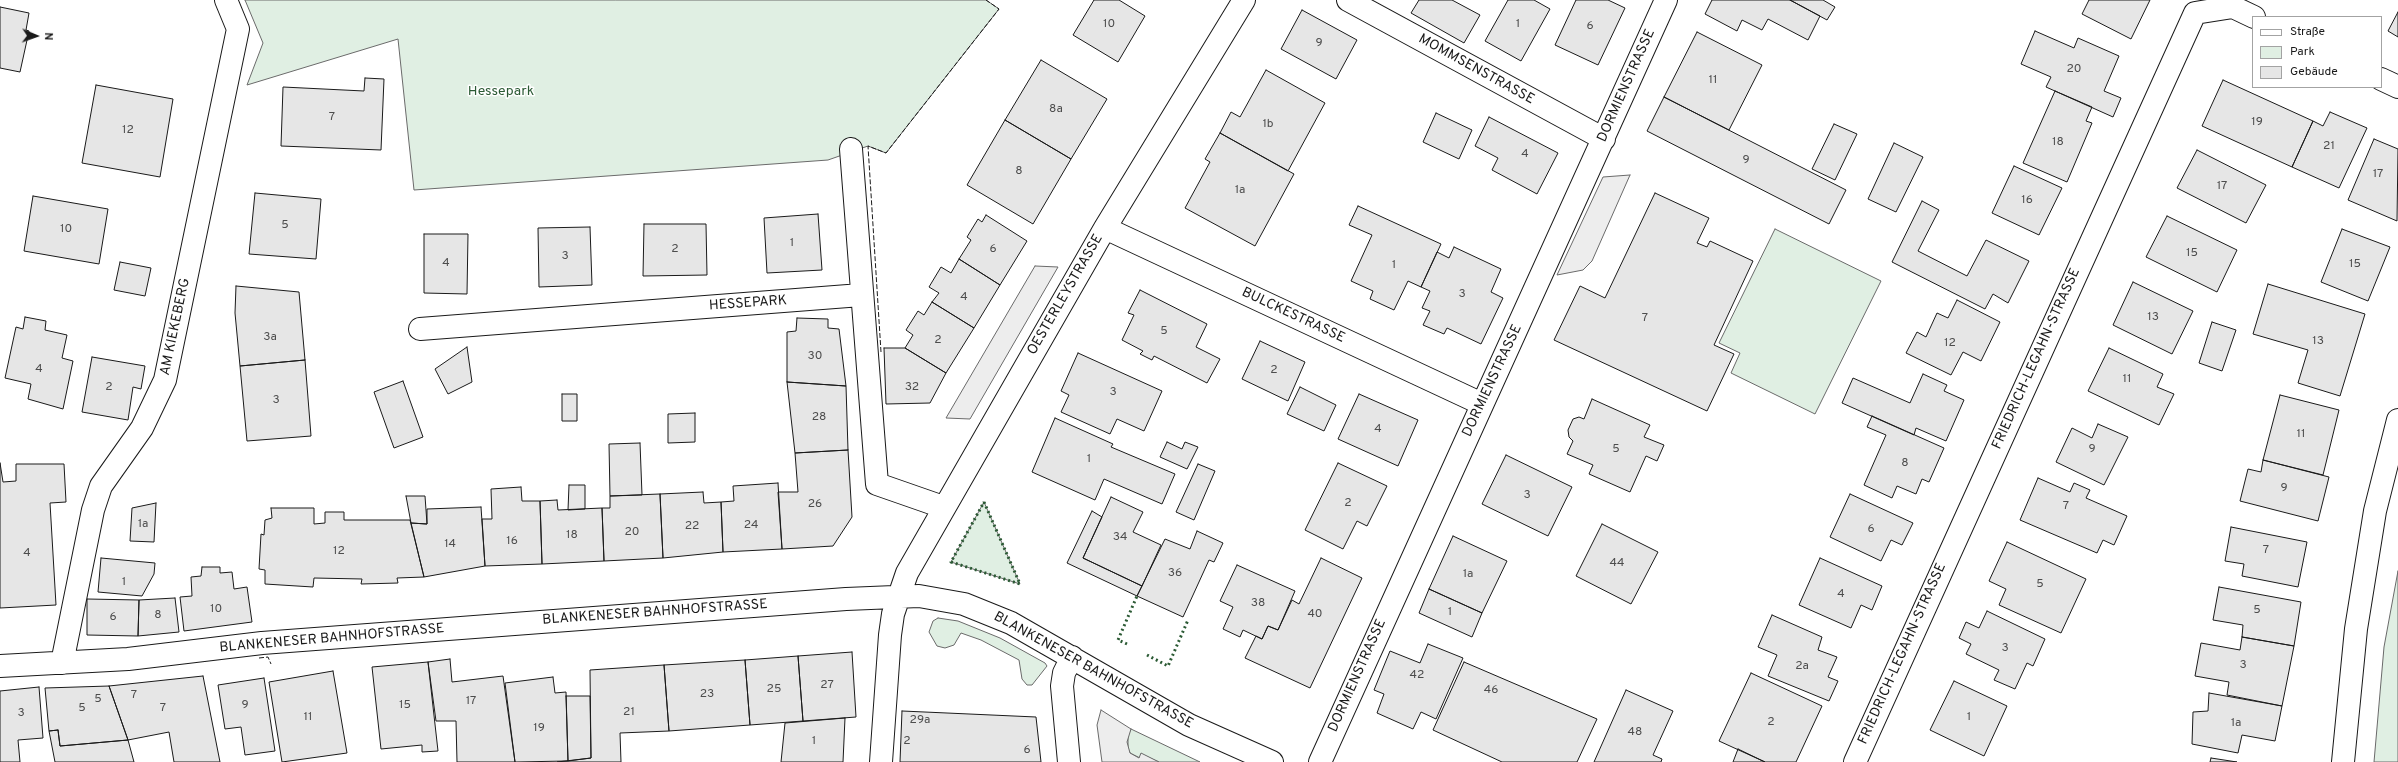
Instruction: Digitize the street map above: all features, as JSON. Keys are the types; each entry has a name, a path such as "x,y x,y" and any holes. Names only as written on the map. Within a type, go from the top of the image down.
{"street":[{"name":"AM KIEKEBERG","path":"62,663 93,510 101,486 142,428 165,380 238,29 226,0"},
{"name":"OESTERLEYSTRASSE","path":"881,762 890,635 898,595 907,573 943,507 1105,228 1244,0"},
{"name":"MOMMSENSTRASSE","path":"1348,0 1604,139"},
{"name":"DORMIENSTRASSE","path":"1320,762 1666,0"},
{"name":"FRIEDRICH-LEGAHN-STRASSE","path":"1855,762 2194,12 2233,7 2252,16"},
{"path":"2382,79 2398,87"},
{"path":"851,149 861,295 877,484 943,507"},
{"name":"BULCKESTRASSE","path":"1105,228 1482,404"},
{"name":"HESSEPARK","path":"420,329 861,295"},
{"path":"2343,762 2356,629 2375,511 2398,420"},
{"name":"BLANKENESER BAHNHOFSTRASSE","path":"0,666 128,659 262,643 898,595 936,598 989,613 1072,657 1189,725 1272,762"},
{"path":"1070,762 1062,686 1064,673 1072,657"}],"green space":[{"name":"Hessepark","path":"245,0 986,0 999,9 886,153 868,146 828,160 414,190 398,39 247,85 263,43"},
{"path":"1775,229 1881,281 1815,414 1731,373 1740,353 1719,343"},
{"path":"984,502 1020,584 951,562"},
{"path":"2398,571 2398,762 2374,762 2384,647"},
{"path":"938,618 958,621 1000,638 1045,663 1047,666 1032,685 1027,685 1022,679 1019,660 981,640 961,633 954,645 945,648 937,646 929,632 933,621"},
{"path":"1131,729 1200,762 1159,762 1141,754 1140,758 1130,753 1128,748 1128,735"}],"shaded area":[{"path":"1630,175 1592,261 1583,270 1557,275 1603,177"},
{"path":"1035,266 1058,267 970,419 946,418"},
{"path":"1101,710 1131,729 1127,742 1130,753 1139,758 1141,753 1159,762 1102,762 1097,725"}],"building":[{"path":"1094,0 1119,0 1145,16 1118,62 1073,35"},
{"path":"1419,0 1452,0 1480,15 1464,43 1411,13"},
{"path":"1508,0 1534,0 1550,9 1521,61 1485,41"},
{"path":"1576,0 1608,0 1625,8 1598,65 1555,45"},
{"path":"1712,0 1790,0 1820,16 1808,40 1768,19 1762,30 1742,20 1737,31 1705,14"},
{"path":"1790,0 1823,0 1835,7 1827,20"},
{"path":"2089,0 2150,0 2131,39 2082,14"},
{"path":"0,7 29,13 26,30 29,31 20,72 0,68"},
{"path":"1302,10 1357,40 1336,79 1281,49"},
{"path":"2398,12 2398,37 2388,31"},
{"path":"2035,31 2074,48 2078,38 2119,56 2104,91 2121,98 2113,117 2046,87 2051,77 2021,64"},
{"path":"1697,32 1762,65 1729,130 1664,97"},
{"path":"1041,60 1107,99 1071,159 1005,120"},
{"path":"1266,70 1325,103 1288,171 1220,133 1231,112 1240,117"},
{"path":"365,78 384,79 381,150 281,146 283,87 364,91"},
{"path":"2223,80 2313,121 2292,167 2202,126"},
{"path":"96,85 173,99 160,177 82,163"},
{"path":"2055,91 2092,107 2086,121 2092,123 2067,182 2023,163"},
{"path":"1664,97 1846,190 1829,224 1647,131"},
{"path":"2330,112 2367,128 2339,188 2292,167 2313,121 2323,126"},
{"path":"1436,113 1472,130 1459,159 1423,142"},
{"path":"1489,117 1558,153 1537,194 1492,170 1498,158 1475,146"},
{"path":"1005,120 1071,159 1033,224 967,185"},
{"path":"1834,124 1857,134 1835,180 1812,169"},
{"path":"1220,133 1294,174 1255,246 1185,208 1210,162 1205,159"},
{"path":"2374,139 2398,149 2397,221 2348,200"},
{"path":"1894,143 1923,157 1896,212 1868,199"},
{"path":"2197,150 2266,185 2246,223 2177,188"},
{"path":"2014,166 2062,188 2039,235 1992,213"},
{"path":"255,193 321,199 316,259 249,254"},
{"path":"1655,193 1709,218 1697,243 1707,247 1710,241 1753,261 1714,345 1734,354 1707,411 1554,340 1580,286 1605,298"},
{"path":"33,196 108,209 99,264 24,251"},
{"path":"1922,201 1939,210 1918,251 1967,276 1986,240 2029,261 2008,303 1993,294 1985,309 1892,262"},
{"path":"1358,206 1441,244 1421,287 1408,281 1394,310 1370,299 1373,291 1351,281 1372,235 1349,225"},
{"path":"818,214 822,270 767,273 764,218"},
{"path":"986,215 1027,241 1000,285 959,259 971,240 967,237 978,219 982,222"},
{"path":"2167,216 2237,250 2217,292 2146,257"},
{"path":"644,224 706,224 707,275 643,276"},
{"path":"590,227 592,285 539,287 538,228"},
{"path":"2342,229 2390,247 2368,301 2321,282"},
{"path":"424,234 468,234 467,294 424,293"},
{"path":"1454,247 1501,269 1491,292 1503,298 1481,344 1447,328 1444,334 1423,325 1430,311 1422,308 1430,291 1421,287 1437,252 1449,258"},
{"path":"959,259 1000,285 974,328 932,302 939,293 929,287 941,267 951,273"},
{"path":"120,262 151,268 145,296 114,290"},
{"path":"2133,282 2193,311 2172,354 2113,325"},
{"path":"2268,284 2365,314 2340,396 2298,383 2308,350 2253,334"},
{"path":"236,286 299,292 305,360 240,366 235,313"},
{"path":"1140,290 1207,324 1196,347 1220,359 1207,383 1154,356 1152,360 1140,354 1143,351 1122,340 1134,315 1128,313"},
{"path":"1957,300 2000,322 1981,361 1963,352 1951,375 1906,353 1917,332 1926,337 1937,313 1948,318"},
{"path":"932,302 974,328 946,373 905,348 913,335 906,330 918,311 924,315"},
{"path":"25,317 46,321 45,330 67,335 62,358 73,361 63,409 28,399 31,384 5,378 16,327 23,329"},
{"path":"797,318 828,319 828,328 839,329 846,386 787,382 787,332 796,331"},
{"path":"2212,322 2236,330 2222,371 2199,363"},
{"path":"1260,341 1305,362 1288,401 1242,379"},
{"path":"467,347 472,382 448,394 435,369"},
{"path":"884,348 905,348 946,373 930,403 886,404"},
{"path":"2109,348 2163,374 2157,387 2174,394 2159,425 2088,391"},
{"path":"1078,353 1162,391 1144,431 1117,419 1110,434 1061,412 1069,395 1061,391"},
{"path":"92,357 145,366 141,389 133,387 128,420 82,412"},
{"path":"305,360 311,436 247,441 240,366"},
{"path":"1923,374 1947,385 1944,391 1964,400 1946,441 1916,428 1914,435 1842,403 1853,378 1910,403"},
{"path":"403,381 423,437 394,448 374,392"},
{"path":"787,382 846,386 848,450 795,453"},
{"path":"1300,387 1336,405 1324,431 1287,414"},
{"path":"562,394 577,394 577,421 562,421"},
{"path":"1359,394 1418,420 1398,466 1338,439"},
{"path":"2280,395 2339,410 2323,475 2263,460"},
{"path":"1592,399 1650,425 1644,437 1664,445 1657,461 1646,456 1630,492 1589,474 1593,465 1567,454 1573,441 1569,437 1568,430 1573,419 1579,417 1584,419"},
{"path":"695,413 695,442 668,443 668,414"},
{"path":"1872,416 1944,448 1929,482 1922,479 1916,494 1897,486 1892,498 1864,485 1886,435 1867,427"},
{"path":"1055,418 1113,444 1111,447 1175,474 1162,504 1104,479 1095,500 1032,472"},
{"path":"2098,424 2128,437 2104,485 2056,462 2072,428 2092,438"},
{"path":"1167,442 1182,449 1185,442 1198,447 1187,469 1160,457"},
{"path":"640,443 642,495 610,496 609,444"},
{"path":"848,450 852,517 833,546 782,549 778,492 798,492 795,453"},
{"path":"1506,455 1572,487 1548,536 1482,504"},
{"path":"2263,460 2329,477 2318,521 2240,501 2248,469 2261,472"},
{"path":"0,463 3,482 16,481 16,464 64,464 66,502 50,503 56,605 0,608"},
{"path":"1338,463 1387,486 1367,526 1357,521 1343,549 1305,530"},
{"path":"1198,464 1215,471 1194,520 1176,512"},
{"path":"2038,478 2070,492 2074,483 2090,490 2086,498 2127,516 2114,545 2103,540 2097,553 2020,520"},
{"path":"778,483 782,549 723,552 721,502 734,501 733,486"},
{"path":"569,485 585,485 585,509 568,510"},
{"path":"521,487 522,501 540,501 542,564 485,566 482,519 492,519 491,489"},
{"path":"703,492 704,503 721,502 723,552 663,558 660,494"},
{"path":"660,494 663,558 604,561 602,508 610,508 610,496"},
{"path":"1850,494 1913,523 1902,545 1891,540 1881,561 1830,537"},
{"path":"406,496 425,496 427,524 411,523"},
{"path":"1111,497 1143,512 1133,532 1161,545 1142,586 1083,558"},
{"path":"557,500 558,510 602,508 604,561 542,564 540,501"},
{"path":"156,503 154,542 130,541 132,508"},
{"path":"481,507 485,566 424,577 411,523 427,524 427,509"},
{"path":"271,508 314,508 314,524 325,523 325,512 344,512 344,520 410,520 424,577 397,578 398,583 361,584 362,579 314,578 313,587 265,584 265,570 259,569 261,534 264,535 265,520 272,518"},
{"path":"1092,511 1102,517 1083,558 1142,586 1137,596 1067,563"},
{"path":"1602,524 1658,552 1631,604 1576,576"},
{"path":"2231,527 2307,542 2298,587 2242,576 2244,564 2225,561"},
{"path":"1197,531 1223,543 1214,562 1209,560 1183,617 1137,596 1165,539 1190,549"},
{"path":"1453,536 1507,561 1482,613 1429,589"},
{"path":"2007,542 2086,579 2061,633 1999,605 2006,589 1989,581"},
{"path":"101,558 155,563 154,574 142,596 98,592"},
{"path":"1321,558 1362,578 1310,688 1245,658 1256,636 1262,639 1268,626 1278,630 1292,600 1299,604"},
{"path":"1820,558 1882,586 1872,610 1861,605 1851,628 1799,605"},
{"path":"1237,565 1295,591 1278,630 1268,626 1262,639 1243,630 1240,637 1223,629 1233,607 1220,601"},
{"path":"202,567 220,567 220,573 232,572 234,589 247,587 252,622 184,631 180,597 192,596 191,577 201,576"},
{"path":"2219,587 2301,602 2294,646 2242,637 2243,625 2213,620"},
{"path":"1429,589 1482,613 1472,637 1419,613"},
{"path":"175,598 179,632 138,636 139,600"},
{"path":"87,599 139,600 138,636 87,635"},
{"path":"1987,611 2045,639 2033,666 2027,663 2015,689 1994,680 1999,670 1966,654 1971,644 1959,638 1966,622 1979,628"},
{"path":"1772,615 1822,637 1818,650 1837,657 1828,677 1838,681 1829,701 1768,676 1777,655 1758,647"},
{"path":"2242,637 2294,646 2282,706 2227,695 2229,682 2195,676 2201,643 2240,650"},
{"path":"1428,644 1463,658 1436,719 1421,712 1413,729 1377,713 1384,694 1374,690 1390,651 1420,663"},
{"path":"852,652 856,717 803,721 798,656"},
{"path":"798,656 803,721 750,725 745,660"},
{"path":"450,659 452,682 503,676 515,762 457,762 456,721 436,721 428,662"},
{"path":"745,660 750,725 669,731 664,665"},
{"path":"428,662 438,751 422,752 422,745 381,749 372,667"},
{"path":"1464,662 1597,719 1577,762 1502,762 1433,730"},
{"path":"664,665 669,731 620,733 621,762 557,762 591,758 590,670"},
{"path":"333,671 347,753 282,762 269,682"},
{"path":"1751,673 1822,706 1796,762 1765,762 1719,741"},
{"path":"203,676 220,762 174,762 169,732 128,740 109,686"},
{"path":"553,677 555,693 566,692 568,761 515,762 505,683"},
{"path":"264,678 275,751 245,755 241,727 225,729 218,685"},
{"path":"1954,681 2007,706 1984,756 1930,730"},
{"path":"109,686 128,740 60,746 58,730 49,731 45,688"},
{"path":"39,687 43,738 18,740 20,762 0,762 0,691"},
{"path":"1626,690 1673,711 1653,755 1662,759 1661,762 1594,762"},
{"path":"2209,693 2282,706 2275,741 2242,735 2238,753 2192,744 2193,712 2208,711"},
{"path":"566,696 590,696 591,758 568,761"},
{"path":"902,711 1036,717 1041,762 900,762"},
{"path":"845,718 843,762 781,762 785,723"},
{"path":"58,730 60,746 128,740 134,762 55,762 49,731"},
{"path":"1738,749 1765,762 1733,762"},
{"path":"2211,758 2237,762 2210,762"}],"hedge":[{"path":"984,502 1020,584 951,562 984,502"},
{"path":"1127,644 1118,640 1137,596"},
{"path":"1147,655 1168,666 1188,620"}],"fence":[{"path":"881,352 868,146 886,153 999,9 986,0"},
{"path":"259,658 268,657 271,664"}]}
